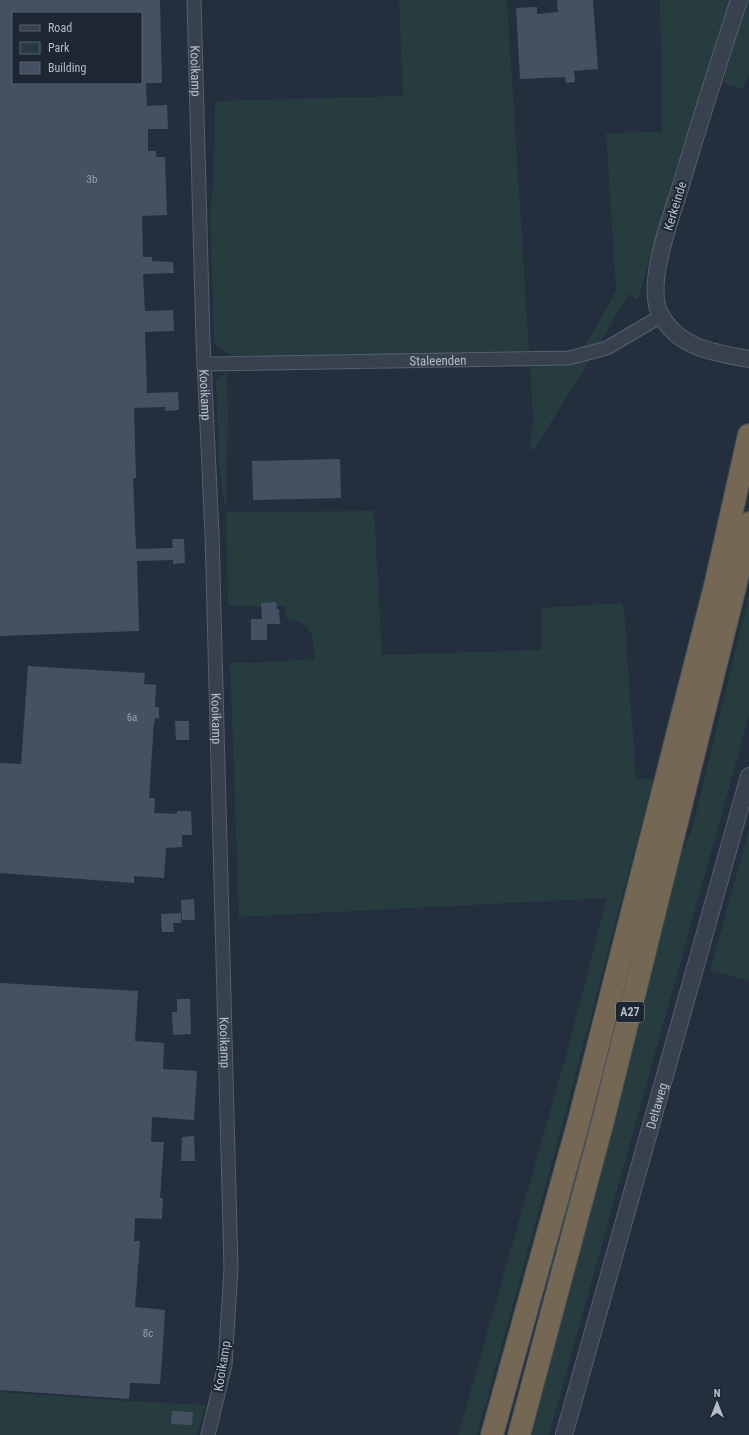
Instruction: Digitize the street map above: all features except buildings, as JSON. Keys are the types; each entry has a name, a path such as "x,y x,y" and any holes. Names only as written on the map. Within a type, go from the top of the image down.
{"highway":[{"name":"A27","path":"492,1435 580,1117 714,590 749,435"},
{"name":"A27","path":"519,1435 604,1121 735,587 749,523"}],"street":[{"name":"Kooikamp","path":"194,0 204,364 212,533 231,1269 225,1365 208,1435"},
{"name":"Kerkeinde","path":"739,0 660,254 655,288 658,310 669,328 690,343 706,350 749,359"},
{"name":"Staleenden","path":"204,364 569,358 607,348 661,316"},
{"name":"Deltaweg","path":"564,1435 749,776"}],"green space":[{"path":"399,0 507,0 529,351 236,357 227,353 214,343 210,212 214,174 215,101 403,96"},
{"path":"660,0 731,0 677,165 638,300 629,294 598,346 584,348 616,291 606,133 662,132"},
{"path":"748,0 749,73 743,89 723,83 741,16"},
{"path":"589,361 535,448 529,451 533,420 530,366 574,364"},
{"path":"227,373 228,419 226,512 219,468 216,380"},
{"path":"374,511 382,655 541,650 541,608 622,603 624,611 636,779 653,779 562,1126 477,1435 458,1435 566,1056 607,898 239,917 230,662 250,663 314,659 314,651 310,631 301,623 286,618 286,606 228,606 226,512"},
{"path":"749,595 749,716 549,1435 524,1435 678,862 693,826"},
{"path":"749,830 749,981 710,970"},
{"path":"0,1392 206,1405 197,1435 0,1435"}]}
